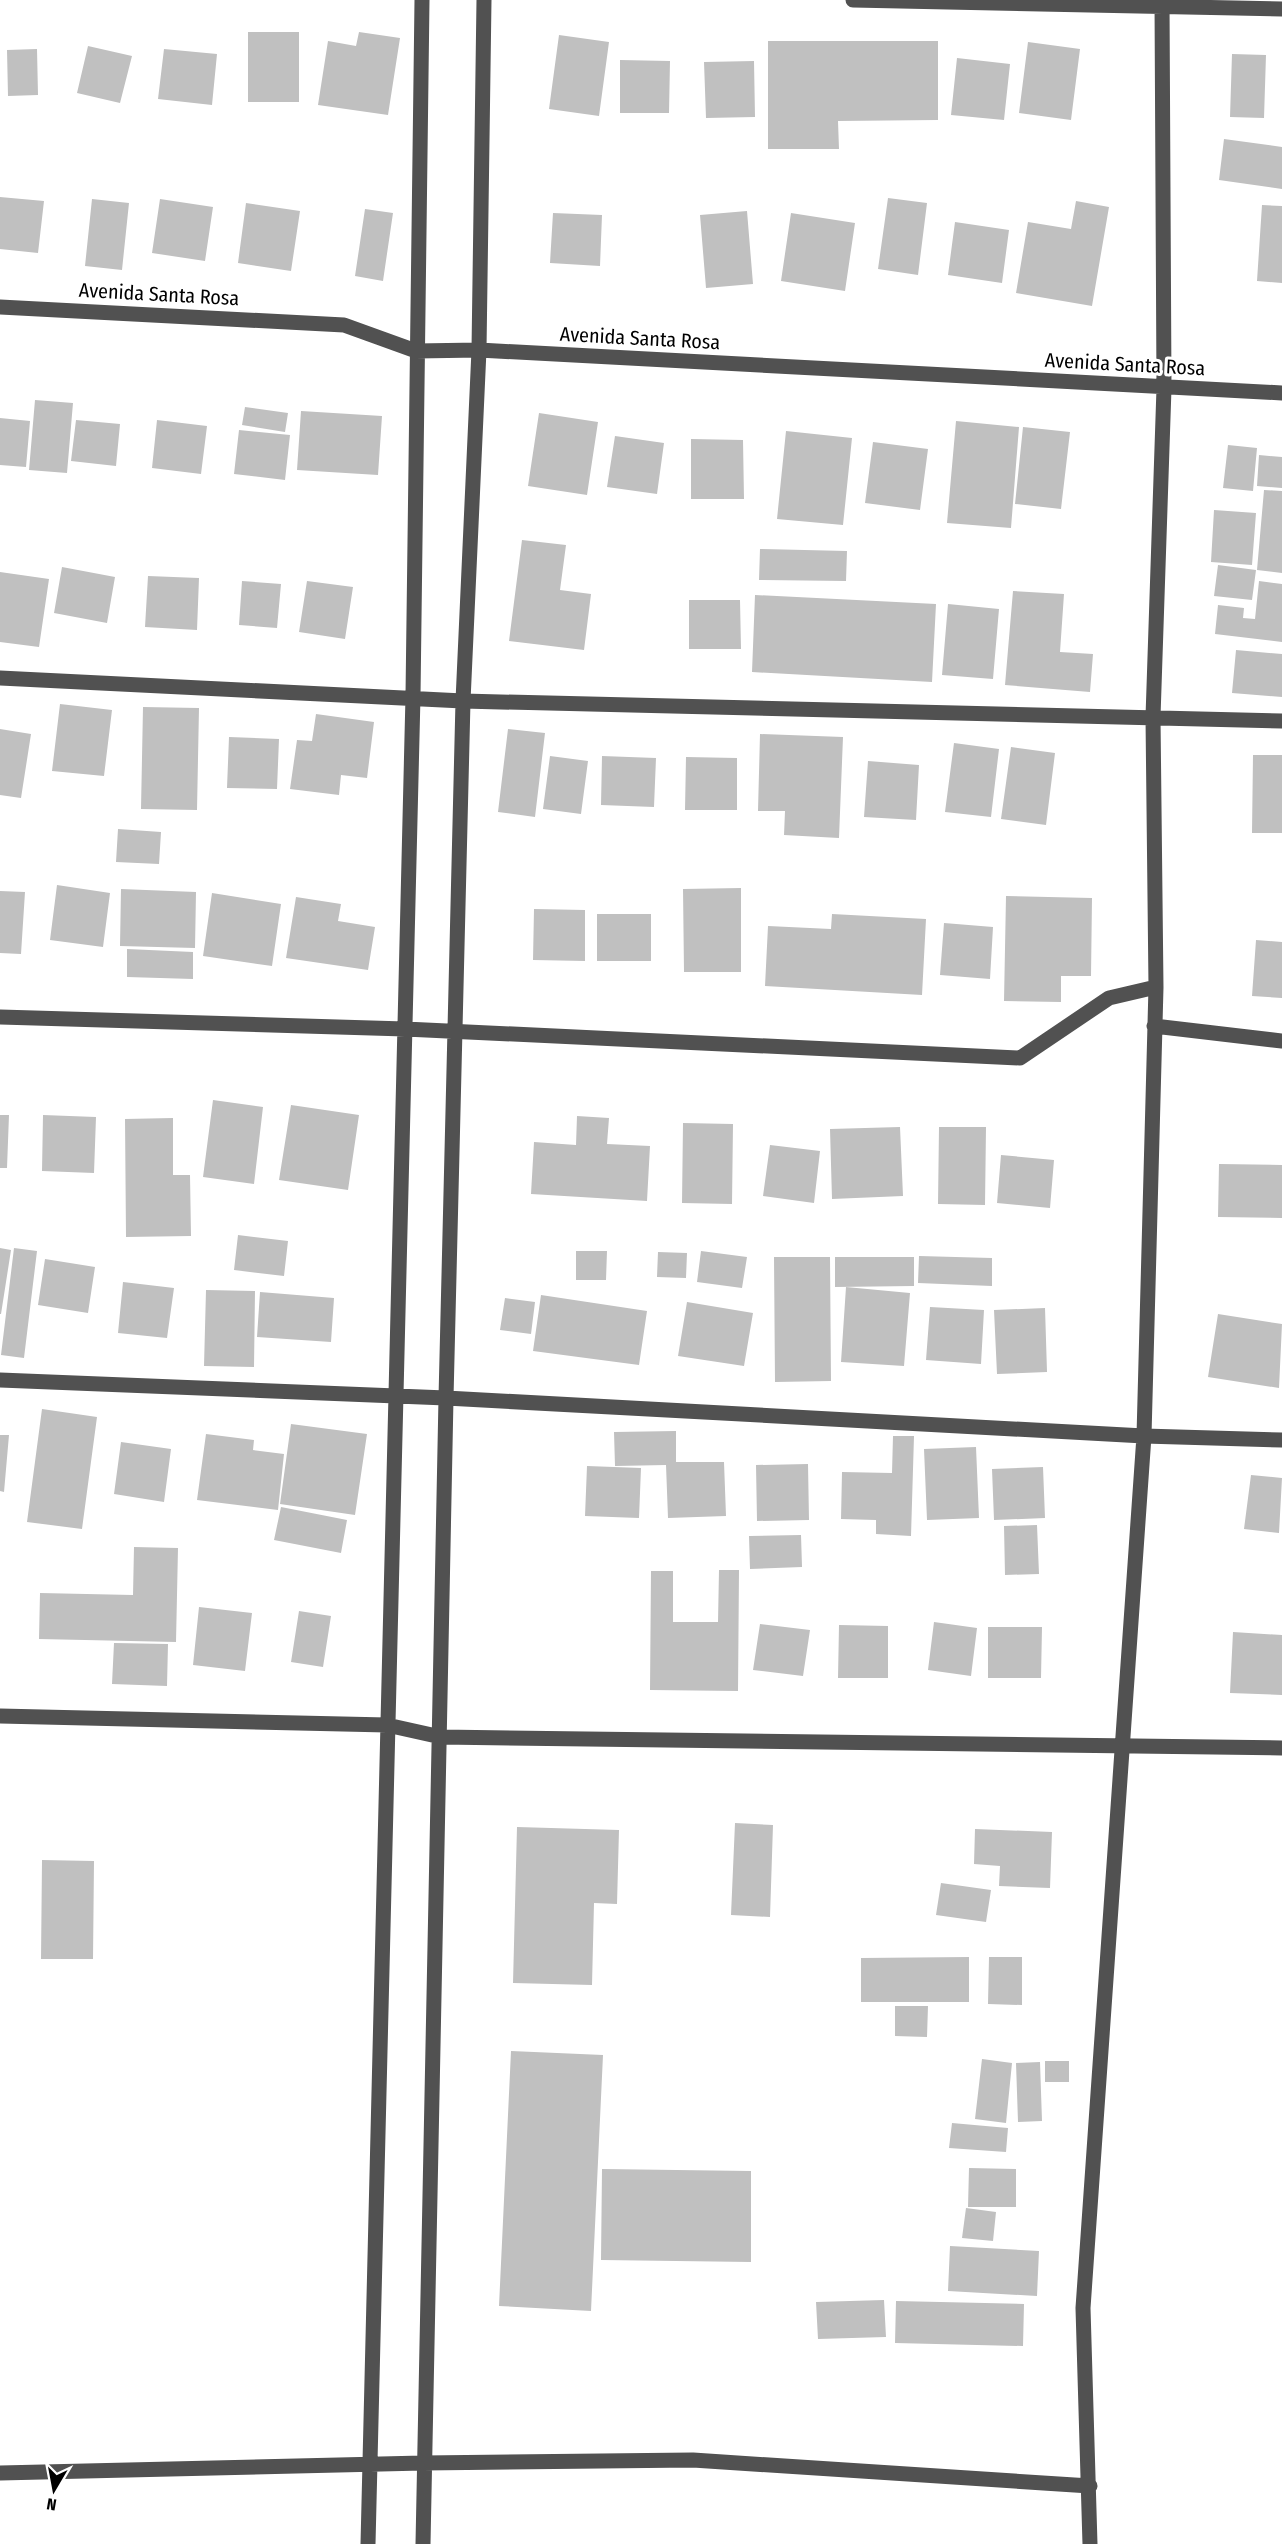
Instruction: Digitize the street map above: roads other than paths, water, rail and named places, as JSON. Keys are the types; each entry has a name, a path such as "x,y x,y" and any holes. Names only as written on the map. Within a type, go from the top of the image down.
{"street":[{"path":"368,2544 413,696 422,0"},
{"path":"423,2544 423,2463 441,1737 446,1398 463,701 479,350 484,0"},
{"path":"853,0 1162,3 1282,9"},
{"path":"1090,2544 1083,2308 1144,1436 1156,987 1154,717 1164,388 1162,3"},
{"name":"Avenida Santa Rosa","path":"0,307 344,325 416,351 479,350 1282,393"},
{"path":"0,678 413,696 463,701 1282,721"},
{"path":"0,1017 405,1029 455,1034 1020,1058 1109,998 1156,987"},
{"path":"1154,1026 1282,1041"},
{"path":"0,1380 396,1398 446,1398 1144,1436 1282,1440"},
{"path":"0,1716 387,1725 441,1737 1282,1748"},
{"path":"0,2473 423,2463 693,2460 1090,2487"}]}
